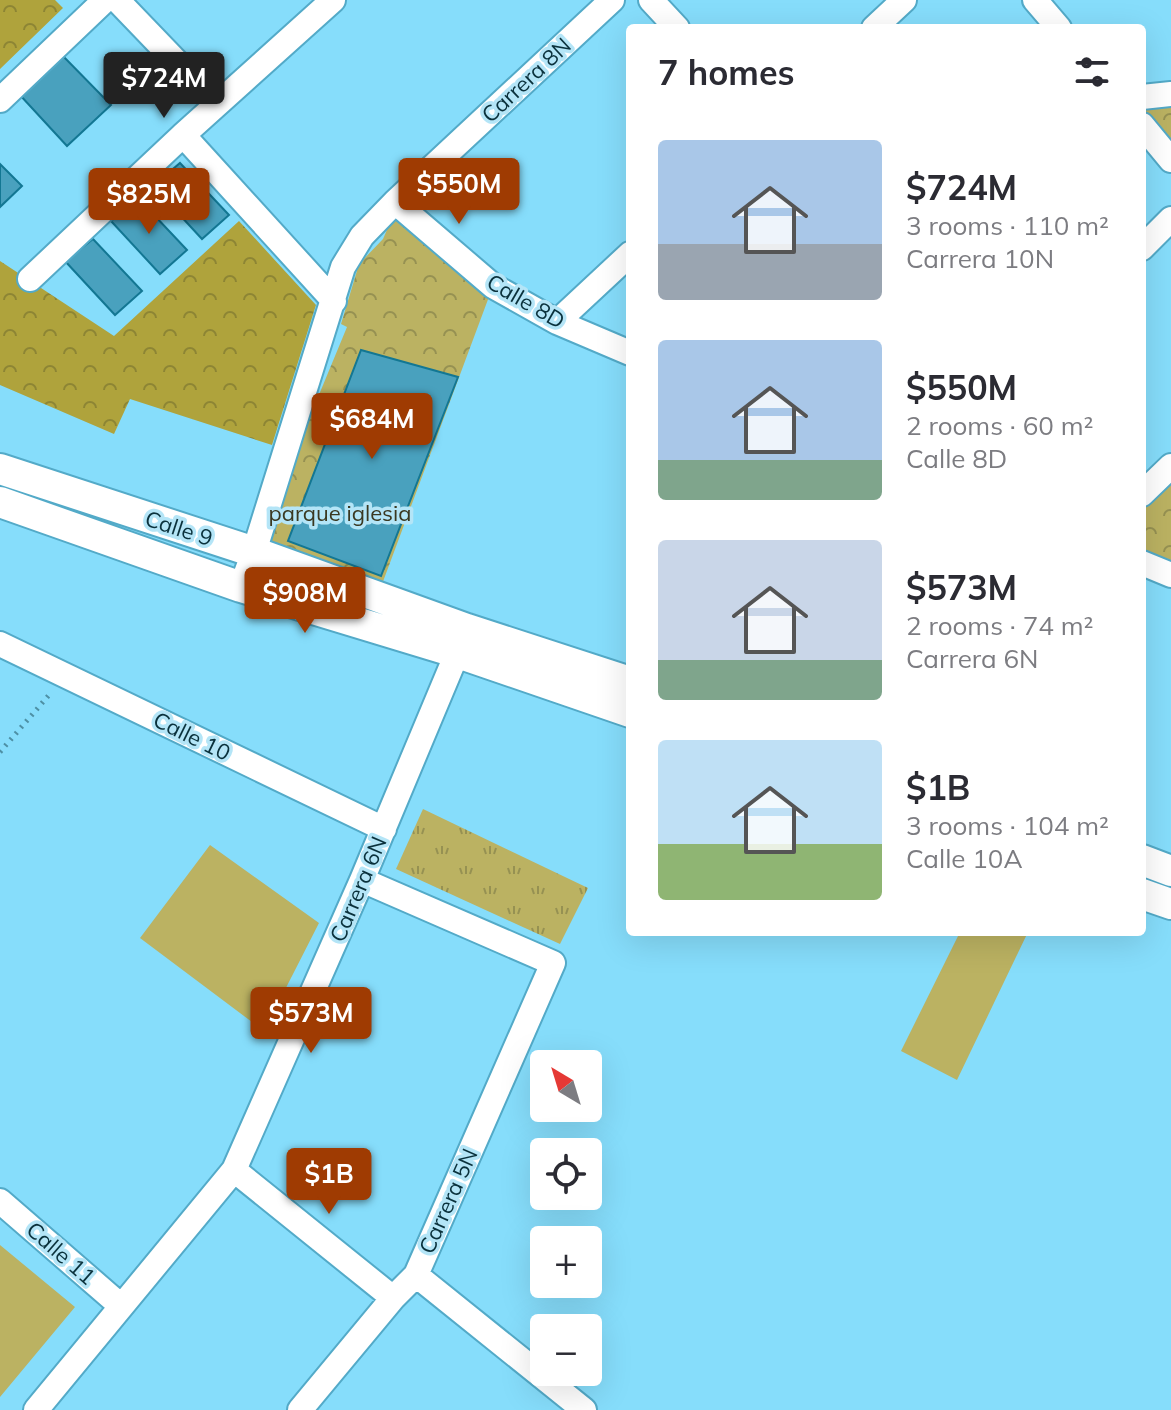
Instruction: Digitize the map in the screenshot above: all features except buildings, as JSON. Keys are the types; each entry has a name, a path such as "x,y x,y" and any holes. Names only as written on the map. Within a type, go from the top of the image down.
{"street":[{"path":"0,100 105,0"},
{"path":"117,0 217,104"},
{"path":"30,279 333,0"},
{"name":"Carrera 8N","path":"241,587 343,267 362,236 612,0"},
{"path":"651,0 673,24"},
{"path":"878,24 904,0"},
{"path":"1035,0 1056,24"},
{"path":"1146,97 1171,94"},
{"path":"1146,130 1171,160"},
{"path":"183,135 334,301"},
{"name":"Calle 8D","path":"395,202 493,286 557,322 626,351"},
{"path":"1146,244 1171,219"},
{"path":"557,322 626,258"},
{"path":"1146,490 1171,466"},
{"name":"Calle 9","path":"0,469 254,552 626,710"},
{"name":"Calle 9","path":"0,502 241,587 626,681"},
{"path":"1146,565 1171,575"},
{"name":"Carrera 6N","path":"36,1410 234,1170 384,829 462,641"},
{"name":"Calle 10","path":"0,644 384,829"},
{"path":"1146,862 1171,871"},
{"name":"Carrera 5N","path":"300,1410 393,1298 416,1275 553,963 362,880"},
{"path":"1146,895 1171,904"},
{"path":"234,1170 393,1298"},
{"name":"Calle 11","path":"0,1201 121,1306"},
{"path":"416,1275 570,1406"}],"path":[{"path":"0,752 66,674"}],"green space":[{"path":"0,0 55,0 63,8 0,69"},
{"path":"1171,102 1171,144 1146,113 1146,107"},
{"name":"parque iglesia","path":"393,216 493,286 378,595 254,552 347,327 341,324 359,264 383,239"},
{"path":"239,221 316,305 272,445 130,399 114,434 0,385 0,261 114,336"},
{"path":"1171,466 1171,588 1146,573 1146,490"},
{"path":"423,809 588,888 560,944 396,869"},
{"path":"210,845 319,923 264,1031 140,938"},
{"path":"958,936 1026,936 957,1080 901,1051"},
{"path":"0,1245 75,1307 0,1397"}]}
